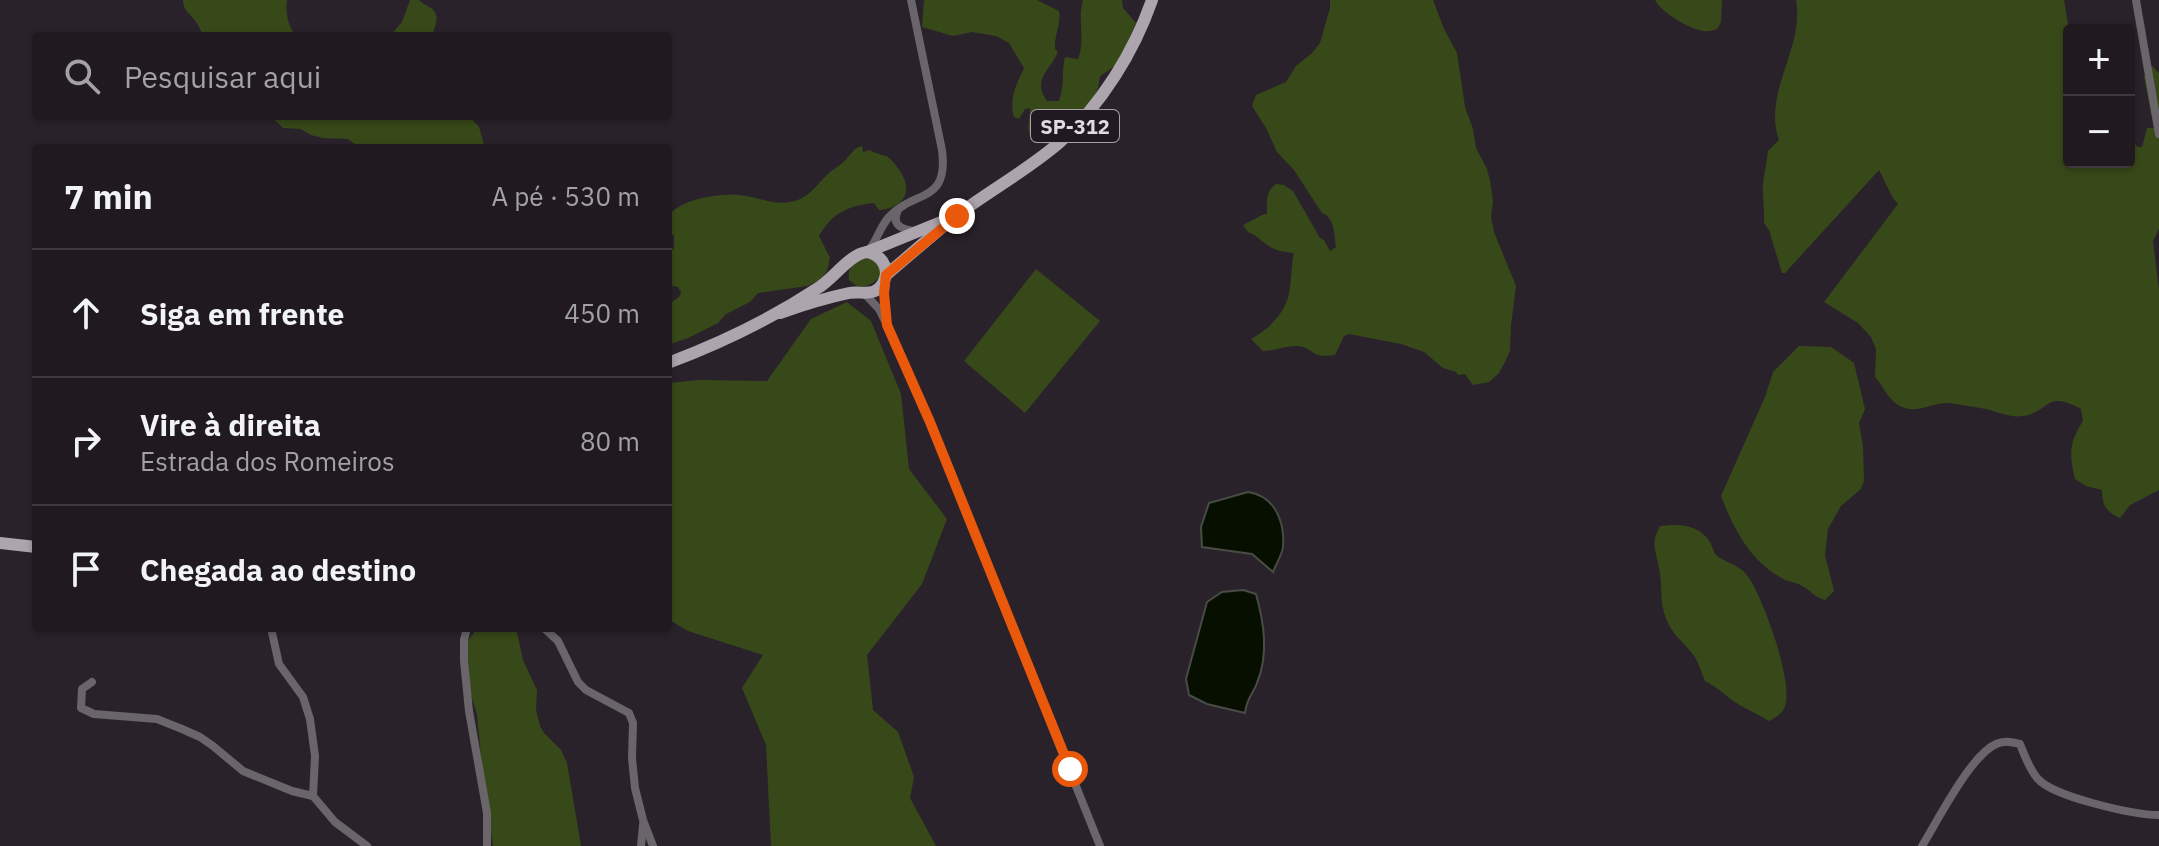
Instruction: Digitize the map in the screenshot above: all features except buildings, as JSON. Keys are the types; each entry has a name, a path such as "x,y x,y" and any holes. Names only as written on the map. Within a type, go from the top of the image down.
{"main road":[{"name":"SP-312","path":"672,361 780,313 823,298 876,290 886,275 957,216 1062,141 1080,122 1126,58 1152,0"},
{"name":"SP-312","path":"780,313 824,284 856,254 957,216"},
{"path":"867,252 882,259 886,275"},
{"path":"848,263 846,276 852,287 860,292"},
{"path":"0,543 32,547"}],"street":[{"path":"867,252 887,220 898,210 931,192 938,186 944,172 911,0"},
{"path":"2136,0 2159,134"},
{"path":"898,210 895,222 898,227 915,232"},
{"path":"886,275 887,325"},
{"path":"860,292 879,309 930,422 1100,846"},
{"path":"272,632 279,664 303,697 310,719 315,756 313,796"},
{"path":"466,632 464,661 469,711 487,813 487,846"},
{"path":"548,632 558,641 578,682 586,690 629,713 633,723 635,788 653,846"},
{"path":"92,682 82,689 81,708 94,714 157,719 200,737 243,771 313,796 335,822 367,846"},
{"path":"1922,846 1972,765 1994,745 2008,741 2020,744 2039,780 2056,792 2089,802 2159,815"},
{"path":"641,846 643,820"}],"green space":[{"path":"183,0 287,0 288,19 294,32 201,32"},
{"path":"410,0 419,0 435,13 433,32 393,32 402,22"},
{"path":"924,0 1037,0 1059,11 1055,44 1058,52 1041,87 1047,101 1059,101 1065,57 1078,59 1083,0 1122,0 1123,8 1136,23 1123,58 1100,76 1095,102 1086,124 1069,140 1042,143 1030,134 1030,108 1025,109 1019,119 1014,117 1013,98 1024,68 1009,43 996,36 972,32 953,36 922,27"},
{"path":"1330,0 1433,0 1457,53 1465,107 1476,148 1490,181 1494,232 1516,286 1510,351 1499,373 1489,382 1473,385 1465,374 1458,375 1443,368 1424,352 1401,344 1349,334 1344,336 1335,355 1327,356 1298,346 1263,351 1251,339 1277,318 1289,295 1294,253 1273,248 1248,232 1243,225 1267,214 1267,198 1272,187 1284,185 1293,191 1320,238 1330,251 1336,247 1329,219 1277,152 1252,106 1256,95 1286,82 1296,66 1320,43"},
{"path":"1655,0 1722,0 1721,22 1717,29 1698,30 1670,15"},
{"path":"1796,0 2064,0 2068,24 2063,24 2063,168 2135,168 2135,144 2142,147 2147,128 2154,128 2144,77 2152,66 2159,73 2159,229 2153,241 2159,290 2159,490 2130,505 2120,518 2106,507 2102,490 2075,479 2072,448 2083,421 2081,409 2054,401 2032,414 2018,416 1949,403 1912,409 1892,400 1875,377 1876,349 1871,337 1858,323 1824,302 1898,204 1879,170 1782,273 1764,223 1763,184 1768,151 1779,140 1775,122 1776,105 1797,18"},
{"path":"274,120 473,120 479,127 484,144 355,144 348,139 323,138 301,129 283,128"},
{"path":"862,146 863,152 870,150 886,156 896,166 906,189 901,201 879,210 874,203 856,206 830,221 819,236 830,258 827,271 819,281 807,286 758,293 718,323 672,344 672,302 681,292 678,287 672,286 672,212 694,200 716,196 795,201 809,193"},
{"path":"873,256 882,272 873,283 858,287 849,280 850,270 859,261"},
{"path":"1036,269 1100,321 1025,413 964,361"},
{"path":"847,302 871,321 901,394 909,469 947,519 922,584 867,655 873,710 898,732 914,777 910,798 936,846 771,846 766,745 742,688 763,655 688,631 672,621 672,383 767,381 811,319"},
{"path":"1799,346 1831,347 1854,363 1865,409 1859,423 1864,481 1861,489 1841,506 1828,529 1825,555 1834,591 1825,600 1769,570 1751,552 1731,520 1721,496 1773,372"},
{"path":"1672,525 1703,533 1715,554 1743,571 1753,584 1776,640 1785,681 1784,709 1769,721 1705,681 1694,656 1668,623 1654,543 1660,526"},
{"path":"474,632 517,632 523,660 537,690 536,710 540,726 561,750 567,763 581,846 493,846 477,714 469,689 468,641"}],"shaded area":[{"path":"1248,492 1265,499 1280,520 1283,547 1273,572 1252,554 1202,547 1201,527 1209,503"},
{"path":"1243,590 1256,594 1264,638 1261,672 1245,713 1207,704 1189,695 1186,679 1207,602 1222,592"}],"route":[{"path":"957,216 886,275 887,325 930,422 1070,769"}]}
